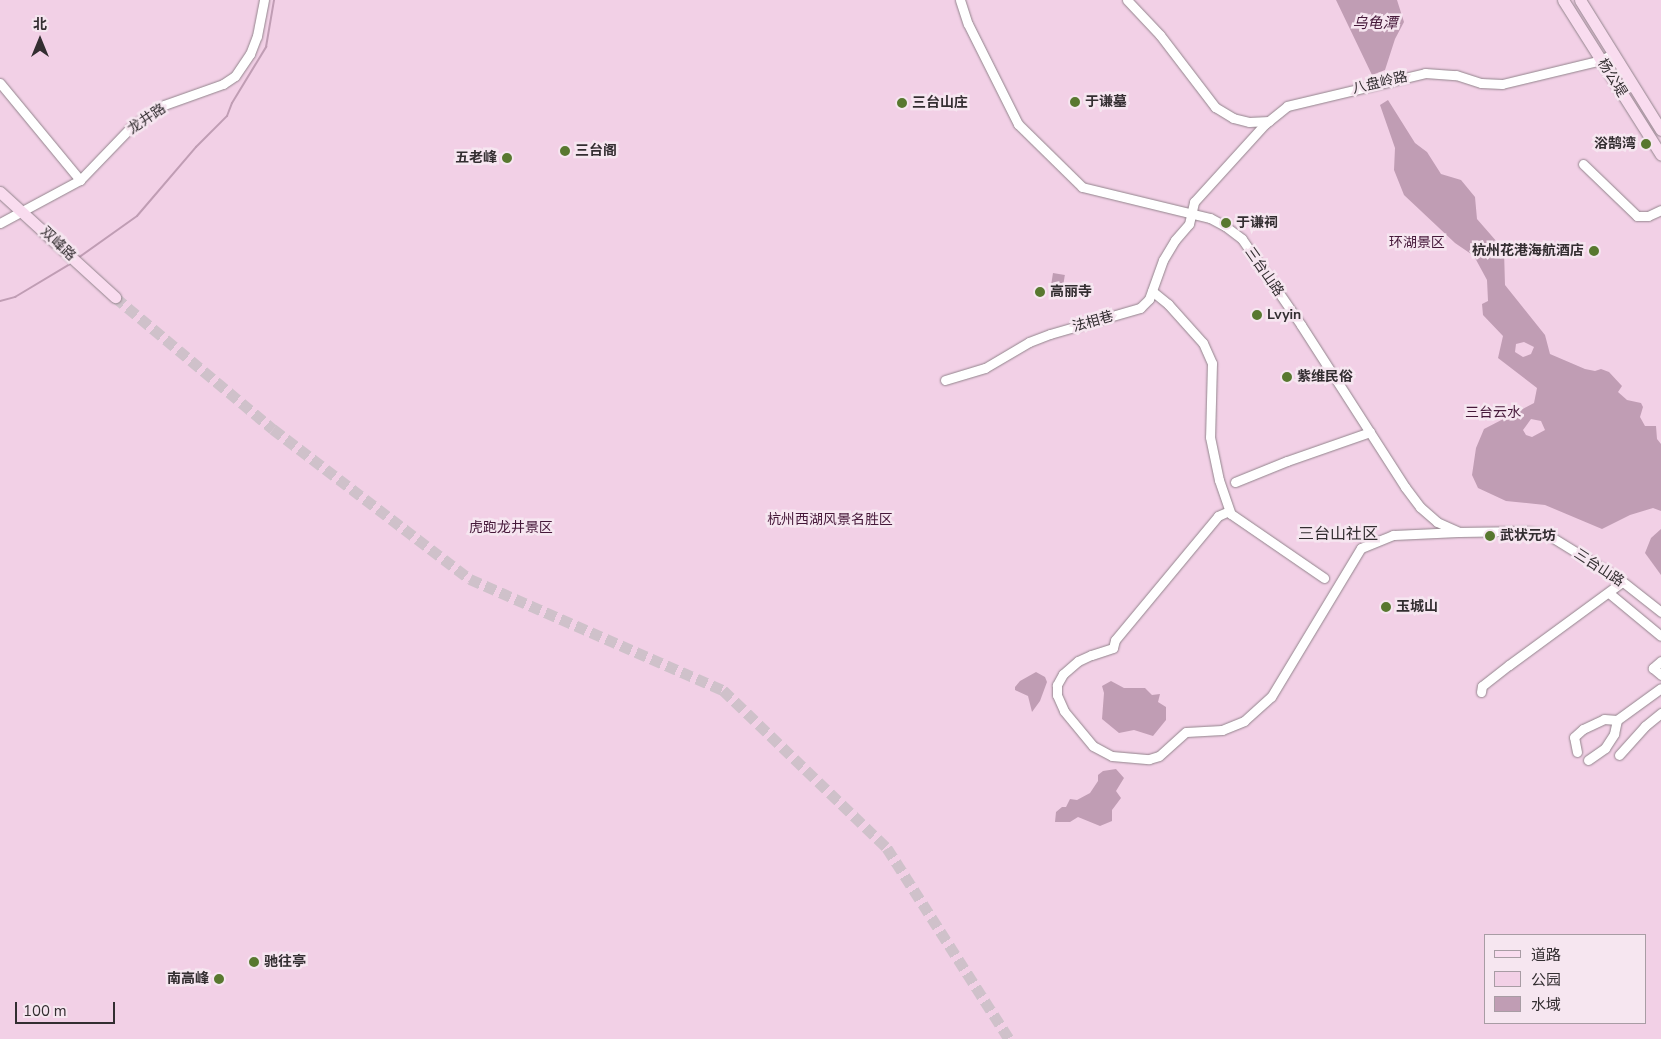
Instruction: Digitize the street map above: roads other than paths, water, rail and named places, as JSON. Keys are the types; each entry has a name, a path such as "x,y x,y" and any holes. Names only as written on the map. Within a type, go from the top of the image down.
{"main road":[{"name":"杨公堤","path":"1563,0 1661,155"},
{"name":"杨公堤","path":"1580,0 1661,130"},
{"name":"双峰路","path":"0,192 115,297"}],"street":[{"name":"龙井路","path":"0,223 80,180 129,129 164,105 223,84 235,76 250,54 257,36 264,0"},
{"name":"三台山路","path":"960,0 968,24 1018,124 1082,187 1191,213 1225,226 1242,240 1301,325 1420,507 1437,522 1459,532 1525,531 1545,533 1622,582 1661,612"},
{"path":"1127,0 1160,35 1215,107 1233,118 1249,122 1269,122"},
{"name":"八盘岭路","path":"1191,213 1194,202 1269,122 1288,106 1425,73 1456,75 1481,83 1502,84 1601,60 1613,54"},
{"path":"0,83 80,180"},
{"path":"1583,164 1637,216 1648,216 1661,210"},
{"name":"法相巷","path":"945,380 985,368 1029,342 1050,334 1140,308 1149,299 1164,260 1175,240 1189,224 1191,213"},
{"path":"1152,291 1168,304 1203,343 1212,363 1210,437 1219,480 1230,514 1324,578"},
{"path":"1235,482 1287,460 1370,432"},
{"path":"1229,511 1218,516 1115,640 1113,648 1101,650 1084,658 1062,674 1057,685 1057,695 1064,711 1093,746 1112,756 1149,759 1159,756 1186,732 1222,730 1244,721 1271,697 1361,548 1392,536 1459,532"},
{"path":"1480,692 1482,686 1509,664 1622,582"},
{"path":"1609,593 1661,636"},
{"path":"1661,661 1653,668 1661,676"},
{"path":"1577,752 1574,737 1583,730 1604,719 1617,720 1661,688"},
{"path":"1619,754 1645,726 1661,713"},
{"path":"1588,760 1605,748 1614,734 1617,720"}],"water":[{"name":"乌龟潭","path":"1336,0 1397,0 1404,22 1395,39 1385,70 1372,75"},
{"path":"1388,100 1415,143 1427,152 1441,174 1461,180 1475,197 1477,219 1504,250 1505,285 1545,335 1550,354 1585,369 1595,371 1601,369 1609,372 1622,386 1618,392 1627,400 1641,403 1643,407 1640,417 1645,426 1656,426 1657,439 1661,444 1661,511 1653,508 1630,515 1602,529 1545,505 1506,501 1478,488 1472,475 1476,448 1484,429 1534,403 1537,388 1498,358 1503,336 1483,315 1482,304 1488,301 1487,280 1474,256 1455,243 1404,195 1394,170 1395,148 1380,105","holes":["1524,342 1534,347 1531,354 1523,357 1515,352 1516,344","1531,419 1541,421 1545,430 1532,437 1526,435 1523,430"]},
{"path":"1053,273 1065,275 1062,296 1050,294"},
{"path":"1661,529 1661,575 1645,553 1651,538"},
{"path":"1036,672 1045,677 1047,682 1040,701 1032,712 1028,696 1015,690 1015,687 1020,681"},
{"path":"1111,681 1124,688 1145,688 1152,695 1160,694 1158,702 1166,707 1166,720 1153,736 1134,730 1119,733 1102,719 1104,693 1102,686"},
{"path":"1116,769 1124,778 1116,791 1121,798 1112,810 1112,821 1100,826 1078,817 1070,822 1055,822 1056,812 1062,807 1066,807 1070,799 1077,800 1090,793 1098,781 1098,775 1103,771"}],"waterway":[{"path":"78,258 137,216 196,147 227,116 232,103 266,47 274,0"},
{"path":"0,301 15,297 70,264"}],"tunnel":[{"path":"115,297 273,429 470,579 723,690 887,848 1009,1039"}],"place":[{"name":"于谦墓","path":"1075,102"},
{"name":"三台山庄","path":"902,103"},
{"name":"浴鹄湾","path":"1646,144"},
{"name":"三台阁","path":"565,151"},
{"name":"五老峰","path":"507,158"},
{"name":"于谦祠","path":"1226,223"},
{"name":"杭州花港海航酒店","path":"1594,251"},
{"name":"高丽寺","path":"1040,292"},
{"name":"Lvyin","path":"1257,315"},
{"name":"紫维民俗","path":"1287,377"},
{"name":"武状元坊","path":"1490,536"},
{"name":"玉城山","path":"1386,607"},
{"name":"驰往亭","path":"254,962"},
{"name":"南高峰","path":"219,979"}],"district":[{"name":"三台山社区","path":"1338,534"}],"park label":[{"name":"环湖景区","path":"1417,243"},
{"name":"三台云水","path":"1493,413"},
{"name":"杭州西湖风景名胜区","path":"830,520"},
{"name":"虎跑龙井景区","path":"511,528"}]}
